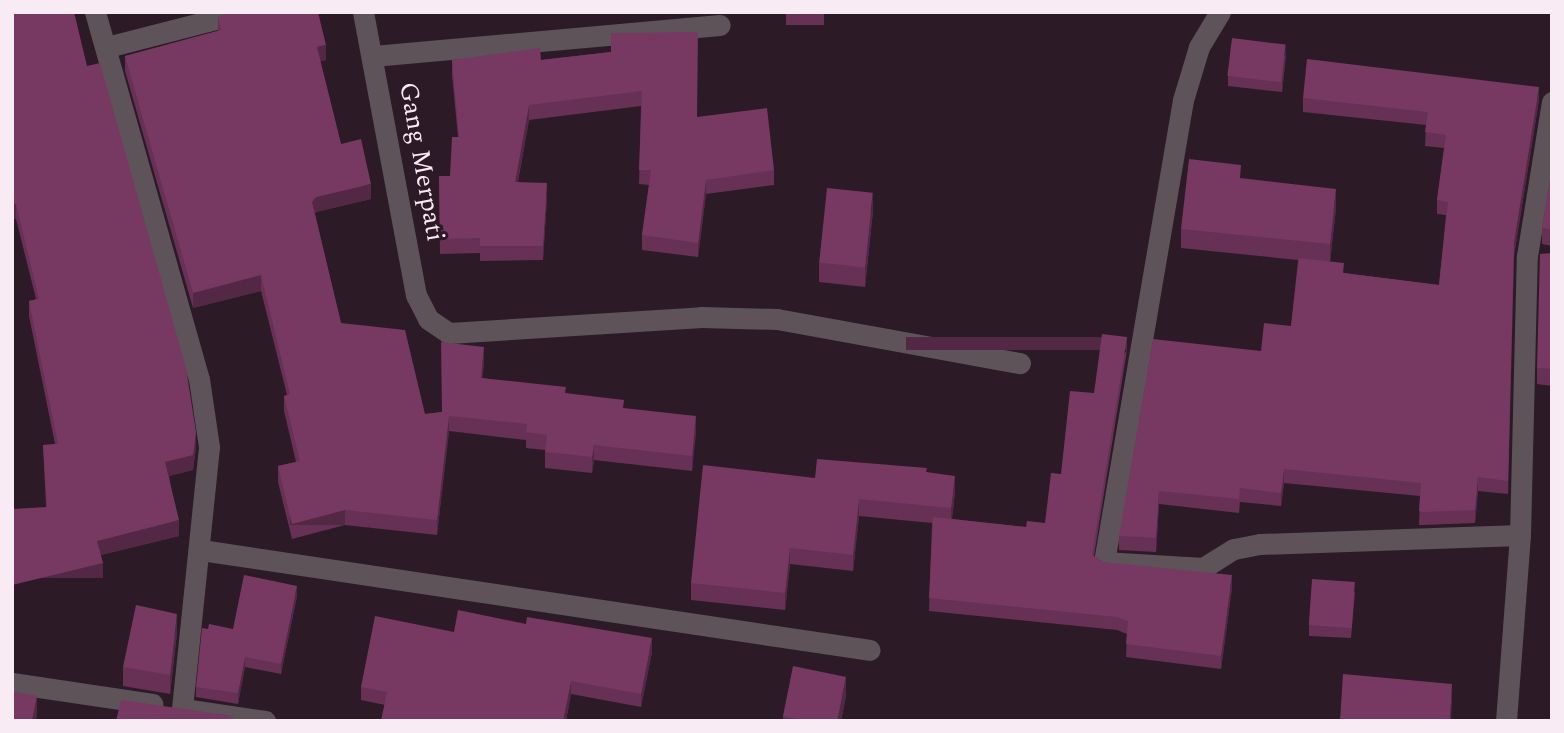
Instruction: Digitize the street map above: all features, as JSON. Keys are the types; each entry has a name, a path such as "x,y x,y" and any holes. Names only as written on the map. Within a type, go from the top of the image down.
{"street":[{"path":"95,12 199,379 209,447 201,550 182,709"},
{"path":"107,47 243,12"},
{"name":"Gang Merpati","path":"363,12 416,295 428,319 449,332 701,317 777,319 1020,363"},
{"path":"1220,12 1199,47 1183,100 1104,562 1203,568 1234,549 1260,544 1520,535"},
{"path":"373,56 720,25"},
{"path":"1506,721 1520,535 1527,256 1552,102"},
{"path":"1527,256 1552,258"},
{"path":"201,550 870,650"},
{"path":"12,683 265,721"}],"building":[{"path":"12,12 74,12 87,66 100,63 186,368 196,432 193,455 165,462 179,520 97,541 103,563 12,585 12,509 47,507 43,445 58,444 29,301 39,299 16,204 12,205"},
{"path":"232,12 318,12 326,45 317,47 341,144 361,139 371,184 316,197 312,202 341,323 405,330 425,414 442,412 441,342 484,347 481,378 566,387 565,393 624,400 623,408 696,416 692,456 594,445 592,457 545,452 547,435 526,432 527,424 449,416 437,520 345,510 292,524 278,466 300,461 284,396 290,394 261,275 193,293 125,56 221,30 218,17"},
{"path":"824,12 824,14 786,14"},
{"path":"698,32 697,117 767,108 774,170 706,180 698,243 642,235 651,170 639,170 642,91 529,105 515,182 547,183 543,246 480,246 480,238 440,239 439,176 450,176 452,137 459,137 452,60 540,48 541,60 611,52 611,33"},
{"path":"1232,38 1286,45 1281,82 1227,76"},
{"path":"1307,59 1539,87 1514,242 1508,481 1478,477 1475,510 1423,512 1419,511 1421,483 1284,469 1281,493 1240,488 1239,499 1159,491 1156,538 1119,536 1153,339 1261,351 1264,323 1291,326 1299,258 1344,263 1343,273 1439,285 1448,202 1437,200 1446,135 1425,132 1428,112 1303,98"},
{"path":"1189,159 1241,165 1240,178 1336,189 1330,244 1181,229"},
{"path":"1552,169 1552,229 1542,228"},
{"path":"827,188 873,193 865,267 819,263"},
{"path":"1552,253 1552,369 1537,368 1540,254"},
{"path":"1102,334 1127,337 1092,555 1103,562 1232,575 1221,656 1126,644 1128,621 1117,617 929,598 933,517 1026,527 1027,521 1045,523 1051,473 1061,474 1070,391 1094,393"},
{"path":"817,459 927,468 926,472 955,476 951,508 859,499 853,555 790,548 785,593 691,583 703,465 815,478"},
{"path":"244,575 297,586 281,664 245,657 238,693 196,687 202,628 208,629 209,624 233,629"},
{"path":"1312,579 1355,582 1352,628 1309,625"},
{"path":"136,605 177,614 170,675 123,667"},
{"path":"458,610 526,624 527,617 652,638 641,694 571,681 563,721 381,721 387,692 361,687 375,616 454,632"},
{"path":"793,666 846,677 837,721 806,721 783,716"},
{"path":"1343,674 1452,684 1450,721 1340,721"},
{"path":"12,691 37,696 32,721 12,721"},
{"path":"121,700 233,716 232,721 116,721"}]}
